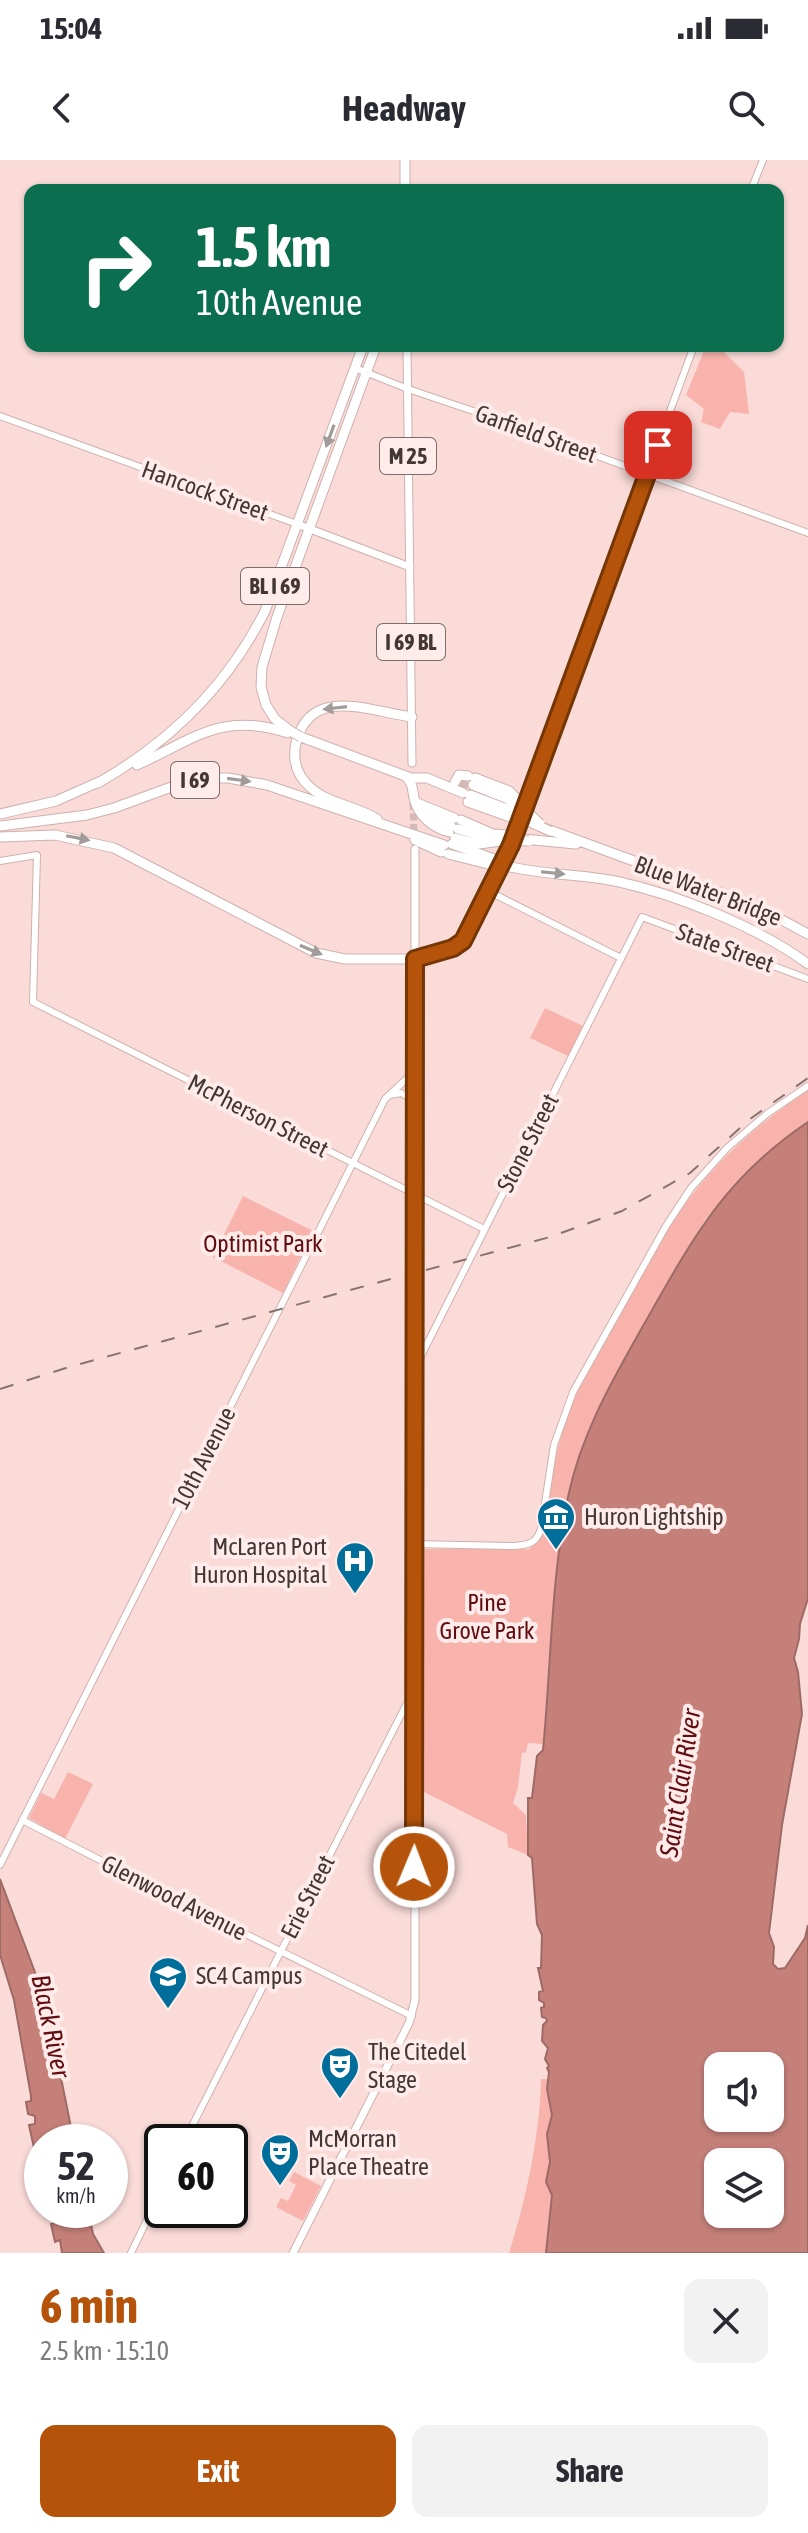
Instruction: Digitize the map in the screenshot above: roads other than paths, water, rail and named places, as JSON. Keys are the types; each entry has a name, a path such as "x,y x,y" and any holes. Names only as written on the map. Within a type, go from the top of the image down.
{"highway":[{"path":"405,160 405,184"},
{"path":"297,524 361,352"},
{"path":"298,736 270,712 261,687 263,663 374,352"},
{"name":"BL I 69","path":"98,783 137,759 177,727 215,688 247,644 265,611 297,524"},
{"path":"400,831 364,810 324,796 307,785 296,766 294,755 300,730 306,721 332,706 357,707 412,717"},
{"name":"I 69","path":"0,814 56,801 196,735 227,725 261,725 401,774 461,787 509,791 516,809 536,822"},
{"name":"I 69","path":"401,774 413,785 417,804 429,825 493,862"},
{"name":"I 69","path":"0,826 95,813 185,782 228,778 267,785 400,831 479,844 505,839 556,841 606,851"},
{"name":"I 69","path":"461,787 606,851"},
{"name":"I 69","path":"417,804 450,839"},
{"name":"I 69","path":"450,839 493,834 505,839"},
{"path":"0,837 55,835 101,843 141,860 316,953 350,959 415,959"},
{"path":"450,839 476,862 493,862"},
{"name":"Blue Water Bridge","path":"606,851 765,910 808,934"},
{"name":"Blue Water Bridge","path":"493,862 644,889 742,925 808,964"}],"main road":[{"name":"M 25","path":"407,352 410,567"},
{"name":"Hancock Street","path":"297,524 410,567"},
{"name":"I 69 BL","path":"410,567 412,763"},
{"path":"293,2253 413,2016 415,849"}],"street":[{"path":"753,184 763,160"},
{"path":"415,959 460,944 468,935 490,892 532,789 692,352"},
{"name":"Garfield Street","path":"355,368 808,533"},
{"name":"Hancock Street","path":"0,416 297,524"},
{"name":"McPherson Street","path":"0,861 37,855 33,1002 484,1229"},
{"path":"490,892 621,958"},
{"name":"Stone Street","path":"414,1368 642,917"},
{"name":"State Street","path":"642,917 808,979"},
{"name":"10th Avenue","path":"0,1865 387,1096 415,1071"},
{"path":"414,1544 525,1545 536,1540 541,1529 554,1445 573,1392 666,1226 691,1188 727,1148 759,1120 808,1086"},
{"path":"387,1096 401,1093 415,1101"},
{"name":"Erie Street","path":"193,2124 406,1705 414,1697"},
{"name":"Glenwood Avenue","path":"22,1820 413,2016"},
{"path":"131,2253 144,2226"}],"water":[{"name":"Saint Clair River","path":"808,1122 808,1598 794,1658 802,1714 782,1825 769,1933 774,1947 773,1964 778,1969 785,1968 805,1938 808,1925 808,2253 546,2253 552,2195 546,2182 550,2162 547,2134 552,2115 547,2089 549,2066 545,2059 548,2048 542,2041 543,2025 547,2021 542,2017 544,2003 539,2000 539,1992 543,1991 538,1968 541,1968 542,1935 537,1924 532,1858 528,1855 528,1798 532,1798 537,1756 543,1750 562,1528 581,1451 620,1367 694,1239 731,1189 753,1166"},
{"path":"0,1879 39,1983 51,2064 58,2063 70,2124 35,2124 35,2116 28,2114 26,2102 31,2101 31,2096 14,2000 0,1955"},
{"path":"52,2228 92,2228 104,2253 62,2253 60,2240 55,2242"}],"tunnel":[{"path":"459,784 472,788"},
{"path":"413,803 414,838"}],"railway":[{"path":"426,1270 550,1237 622,1211 690,1173 750,1119 808,1078"},
{"path":"0,1389 69,1367 398,1277"}],"place":[{"name":"Huron Lightship","path":"556,1551"},
{"name":"McLaren Port Huron Hospital","path":"355,1595"},
{"name":"SC4 Campus","path":"168,2010"},
{"name":"The Citedel Stage","path":"340,2100"},
{"name":"McMorran Place Theatre","path":"280,2187"}],"park label":[{"name":"Optimist Park","path":"263,1244"},
{"name":"Pine Grove Park","path":"487,1617"}],"water label":[{"name":"Black River","path":"51,2026"}]}
